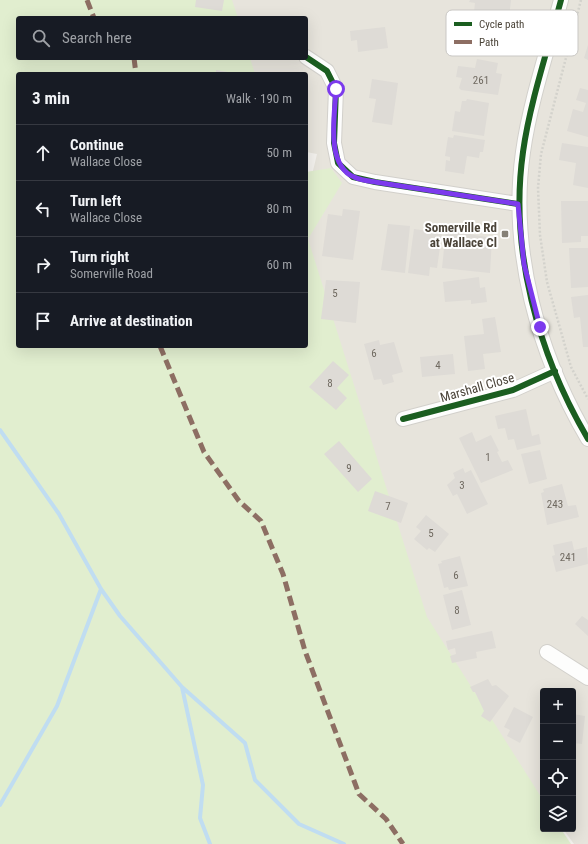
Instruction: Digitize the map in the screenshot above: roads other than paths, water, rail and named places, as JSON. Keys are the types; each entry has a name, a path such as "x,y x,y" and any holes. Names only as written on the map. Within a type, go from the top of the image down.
{"street":[{"path":"558,10 561,0"},
{"path":"546,56 524,141 518,204 521,240 531,298 555,371 588,439"},
{"path":"308,58 326,71 336,89 334,143 338,163 353,177 375,182 518,204"},
{"name":"Marshall Close","path":"403,419 514,390 555,371"},
{"path":"547,652 588,678"}],"waterway":[{"path":"0,430 59,514 101,589 120,616 182,687 245,743 255,780 299,824 344,844"},
{"path":"0,805 57,706 101,589"},
{"path":"182,687 203,785 200,818 210,844"}],"place":[{"name":"Somerville Rd at Wallace Cl","path":"505,234"}]}
